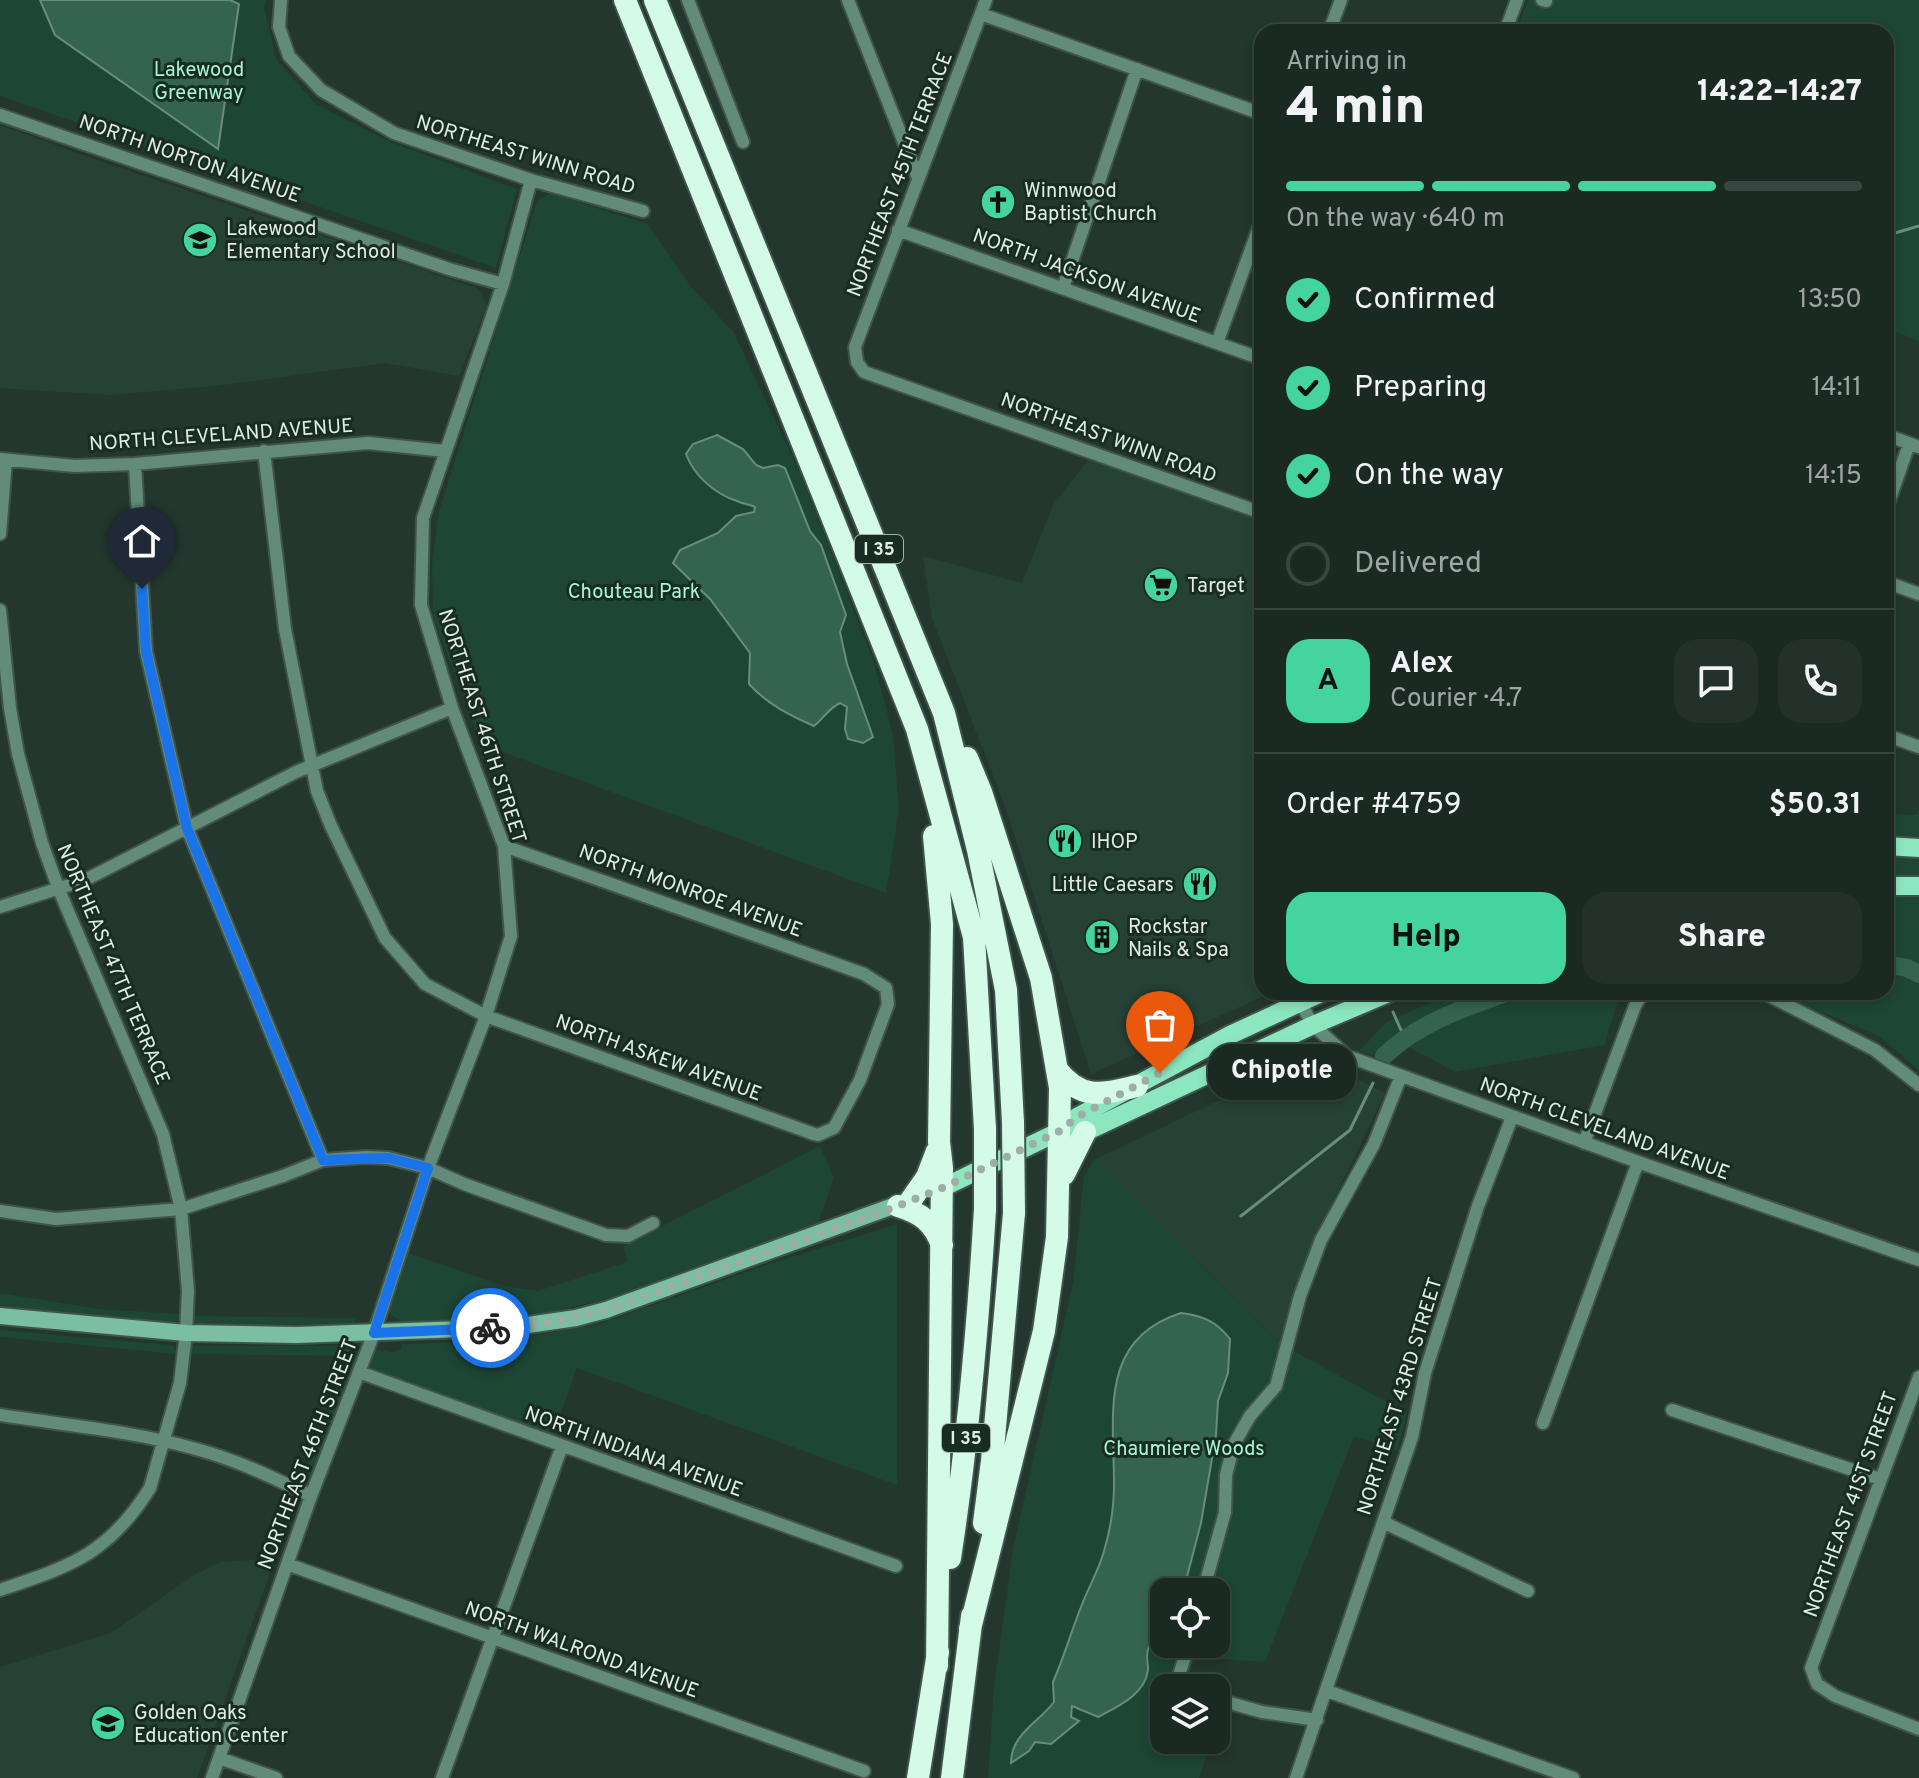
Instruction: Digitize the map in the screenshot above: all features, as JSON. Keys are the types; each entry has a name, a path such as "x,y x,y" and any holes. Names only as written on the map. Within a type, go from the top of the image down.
{"highway":[{"name":"I 35","path":"625,0 917,729 974,937 985,1129 981,1300 937,1666 918,1778"},
{"name":"I 35","path":"655,0 944,713 978,850 1006,990 1014,1213 992,1461 952,1778"},
{"path":"944,713 955,729 981,792 1017,900 1041,978 1060,1088 1057,1237 1044,1331 970,1629"},
{"path":"917,729 920,770 930,806 941,896 939,1142 942,1246 937,1666"},
{"path":"1057,1070 1077,1089 1091,1093 1109,1093 1137,1086"},
{"path":"1059,1191 1067,1165 1085,1132"},
{"path":"939,1142 931,1169 904,1203 925,1218 936,1231 942,1246"}],"main road":[{"path":"1894,846 1919,848"},
{"path":"1894,886 1919,886"},
{"path":"0,1316 90,1327 270,1336 514,1327 576,1318 606,1310 942,1188 1060,1131 1077,1117 1230,1035 1305,1000"},
{"path":"1060,1131 1085,1132 1372,1000"}],"street":[{"name":"NORTHEAST WINN ROAD","path":"281,0 279,27 289,56 321,90 394,133 531,180 643,211"},
{"path":"688,0 743,142"},
{"path":"848,0 918,178"},
{"name":"NORTHEAST 45TH TERRACE","path":"857,362 855,347 986,0"},
{"path":"1332,24 1341,0"},
{"path":"1508,24 1517,0"},
{"path":"981,14 1254,111"},
{"path":"1063,288 1137,69"},
{"name":"NORTH NORTON AVENUE","path":"0,115 449,269 503,284"},
{"name":"NORTHEAST 46TH STREET","path":"212,1778 311,1496 374,1333 428,1168 486,1016 511,936 504,846 452,708 421,605 423,518 503,284 531,180"},
{"name":"NORTH JACKSON AVENUE","path":"898,230 1254,356"},
{"path":"1217,343 1254,241"},
{"name":"NORTHEAST WINN ROAD","path":"857,362 864,372 1254,510"},
{"path":"1894,438 1914,445 1894,491"},
{"name":"NORTH CLEVELAND AVENUE","path":"3,459 74,466 135,464 368,443 445,451"},
{"name":"NORTH ASKEW AVENUE","path":"264,451 285,629 317,791 385,938 425,984 486,1016 818,1135"},
{"path":"0,534 3,459"},
{"path":"135,464 146,651 187,828 323,1160"},
{"path":"1894,585 1919,594"},
{"name":"NORTHEAST 47TH TERRACE","path":"0,610 4,663 18,754 37,828 59,890 163,1134 181,1209 188,1291 180,1383 150,1488 108,1539 74,1563 0,1590"},
{"path":"0,907 85,880 312,765 452,708"},
{"path":"1894,738 1919,747"},
{"name":"NORTH MONROE AVENUE","path":"504,846 864,974 886,988 888,1004 854,1092 834,1128 818,1135"},
{"path":"1584,1143 1639,1000"},
{"path":"1776,1000 1875,1050 1919,1085"},
{"name":"NORTH CLEVELAND AVENUE","path":"1300,1002 1313,1025 1347,1056 1919,1260"},
{"path":"1207,1578 1225,1512 1226,1475 1234,1444 1250,1416 1276,1386 1300,1296 1321,1240 1374,1144 1401,1076"},
{"name":"NORTHEAST 43RD STREET","path":"1296,1778 1412,1437 1425,1373 1478,1206 1512,1117"},
{"path":"0,1197 0,1211 56,1219 181,1209 323,1160 388,1158 428,1168 606,1235 628,1236 653,1223"},
{"path":"1543,1423 1638,1162"},
{"name":"NORTH INDIANA AVENUE","path":"359,1372 896,1566"},
{"name":"NORTHEAST 41ST STREET","path":"1919,1377 1811,1668 1817,1684 1835,1696 1919,1729"},
{"path":"1672,1410 1880,1479"},
{"path":"0,1415 163,1440 236,1462 311,1496"},
{"path":"442,1778 562,1446"},
{"path":"1383,1522 1528,1591"},
{"name":"NORTH WALROND AVENUE","path":"287,1564 864,1771"},
{"path":"1327,1691 1573,1778"},
{"path":"1230,1703 1262,1712 1317,1720"},
{"path":"219,1758 276,1778"}],"shaded area":[{"path":"40,0 230,0 239,4 218,149 55,35"},
{"name":"Lakewood Elementary School","path":"0,125 479,289 487,306 459,376 385,363 216,386 110,395 0,388"},
{"path":"717,435 743,449 756,465 785,468 810,531 821,545 846,615 840,632 847,664 873,737 863,743 848,739 845,729 847,707 840,703 814,726 779,708 756,691 749,684 750,653 710,599 673,563 680,550 718,533 736,516 754,512 755,507 713,489 700,477 686,454 693,444"},
{"path":"1089,459 1254,517 1255,1000 1091,1074 1006,809 932,618 923,556 1022,583 1053,505"},
{"path":"1312,1056 1385,1093 1311,1247 1279,1343 1094,1160"},
{"path":"1181,1313 1208,1320 1230,1339 1228,1373 1218,1401 1216,1435 1201,1523 1187,1578 1150,1578 1148,1670 1136,1693 1098,1717 1072,1706 1071,1717 1079,1721 1051,1744 1035,1742 1029,1751 1011,1763 1020,1736 1054,1702 1053,1682 1104,1551 1113,1501 1116,1383 1123,1361 1136,1341 1154,1325"},
{"name":"Golden Oaks Education Center","path":"221,1562 274,1562 197,1778 0,1778 0,1667 111,1633 194,1575"}],"green space":[{"name":"Lakewood Greenway","path":"0,0 266,0 264,8 277,61 316,104 388,141 517,189 496,268 0,96"},
{"path":"1528,0 1919,0 1919,341 1894,331 1894,24 1519,24"},
{"name":"Chouteau Park","path":"550,193 647,224 692,288 734,333 800,473 874,662 893,735 899,809 886,893 481,744 433,616 432,564 439,511 537,201"},
{"path":"1919,809 1919,838 1894,838 1894,814 1916,815"},
{"path":"1894,854 1919,854 1919,880 1894,879"},
{"path":"1894,895 1919,896 1919,1070 1879,1036 1793,1000 1894,1000"},
{"path":"1436,1000 1618,1000 1604,1045 1455,1072 1406,1045 1389,1060 1359,1051 1388,1021"},
{"path":"820,1146 834,1178 818,1223 603,1300 555,1311 484,1320 403,1322 389,1311 406,1252 501,1285 538,1291 627,1262 623,1246"},
{"name":"Chaumiere Woods","path":"1094,1160 1279,1343 1407,1413 1397,1451 1354,1436 1265,1662 1209,1658 1230,1658 1230,1578 1150,1578 1150,1658 1195,1658 1189,1674 1150,1674 1150,1754 1207,1754 1199,1778 988,1778 994,1687 1013,1549 1073,1283 1084,1176"},
{"path":"897,1224 897,1485 577,1368 552,1437 372,1373 367,1363 373,1349 392,1352 402,1349 402,1344 508,1340 599,1324 760,1267"},
{"path":"0,1293 99,1309 179,1314 177,1322 173,1323 0,1306"},
{"path":"192,1315 357,1318 354,1323 277,1325 198,1323"},
{"path":"0,1330 170,1345 175,1348 176,1354 0,1337"},
{"path":"193,1346 350,1346 350,1351 357,1351 311,1482 301,1486 347,1356 188,1354"}],"waterway":[{"path":"1894,233 1919,226"},
{"path":"1894,966 1919,974"},
{"path":"1384,1056 1427,1025 1487,1000"},
{"path":"1393,1012 1404,1037"},
{"path":"1241,1216 1350,1130 1373,1083"}],"way so far":[{"path":"490,1328 576,1318 606,1310 898,1206 1060,1131 1077,1117 1160,1073"}],"place":[{"name":"Winnwood Baptist Church","path":"998,202"},
{"name":"Lakewood Elementary School","path":"200,240"},
{"name":"Target","path":"1161,585"},
{"name":"IHOP","path":"1065,841"},
{"name":"Little Caesars","path":"1200,884"},
{"name":"Rockstar Nails & Spa","path":"1102,937"},
{"name":"Chipotle","path":"1160,1073"},
{"name":"Golden Oaks Education Center","path":"108,1723"}],"route":[{"path":"142,589 146,651 187,828 323,1160 388,1158 428,1168 374,1333 490,1328"}]}
